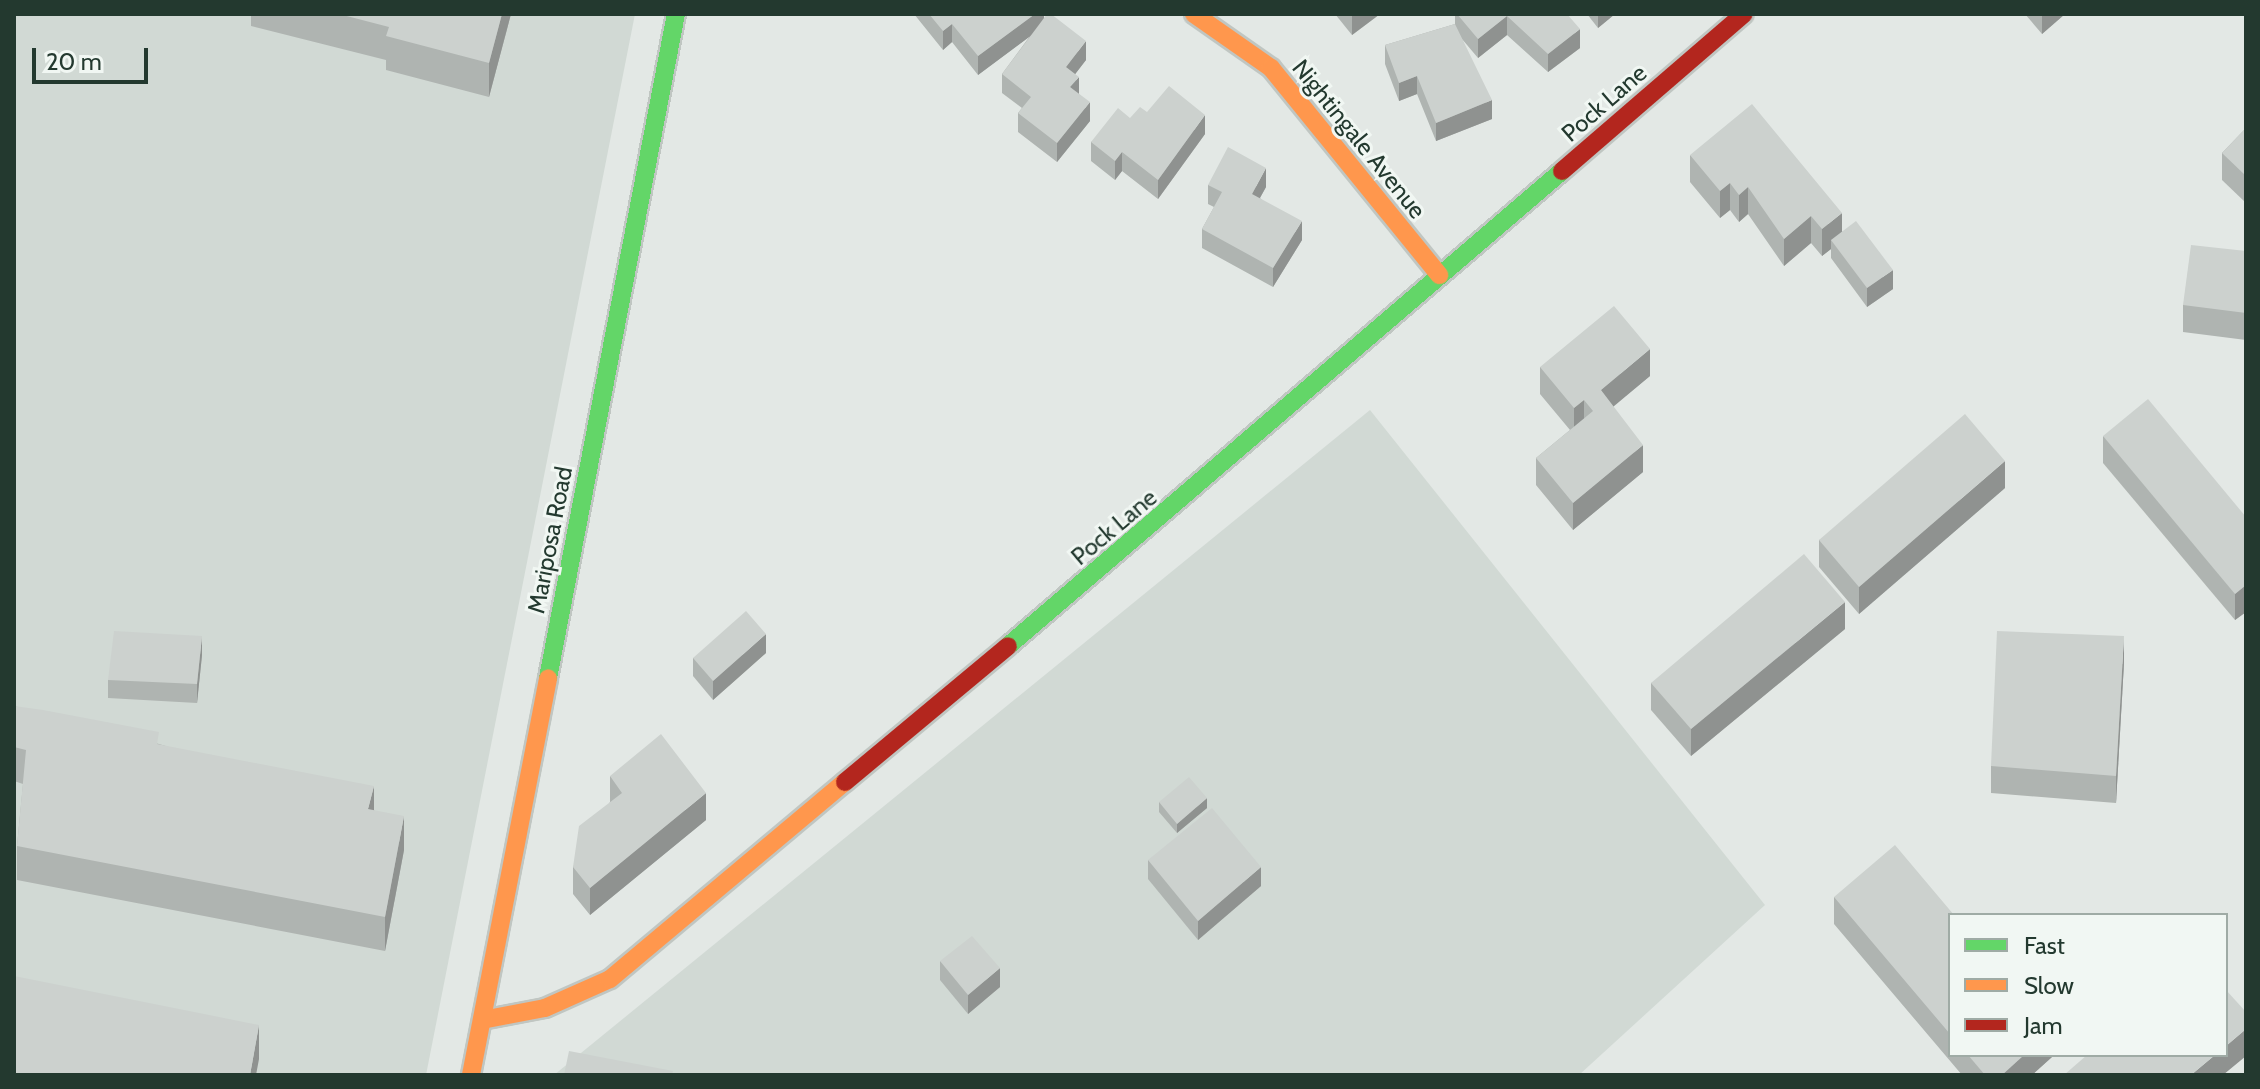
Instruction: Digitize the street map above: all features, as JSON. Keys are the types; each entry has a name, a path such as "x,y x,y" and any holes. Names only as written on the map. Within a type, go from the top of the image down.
{"street":[{"name":"Mariposa Road","path":"471,1075 676,14"},
{"name":"Nightingale Avenue","path":"1194,14 1271,68 1326,127 1439,275"},
{"name":"Pock Lane","path":"482,1020 545,1008 610,979 1744,14"}],"shaded area":[{"path":"14,14 635,14 426,1075 14,1075"},
{"path":"1370,410 1765,905 1579,1075 554,1075"}],"building":[{"path":"339,14 502,14 489,63 386,36 389,27"},
{"path":"929,14 1035,14 978,56 952,24 943,31"},
{"path":"1047,14 1086,41 1066,67 1079,77 1070,87 1090,102 1057,143 1018,113 1031,97 1002,74"},
{"path":"1457,14 1567,14 1580,29 1548,54 1507,16 1478,39"},
{"path":"1455,24 1492,100 1436,123 1417,76 1399,83 1385,45"},
{"path":"1169,86 1205,115 1158,180 1122,152 1115,161 1091,142 1118,108 1130,118 1140,107 1147,112"},
{"path":"1752,104 1842,213 1822,229 1811,216 1784,239 1748,187 1739,195 1730,183 1720,191 1690,155"},
{"path":"2246,128 2246,176 2222,153"},
{"path":"1228,147 1266,168 1252,194 1302,221 1273,268 1202,229 1222,192 1208,185"},
{"path":"1856,221 1893,270 1867,288 1831,240"},
{"path":"2191,245 2246,251 2246,313 2183,305"},
{"path":"1614,306 1650,349 1601,390 1643,445 1573,503 1536,458 1593,411 1584,400 1574,408 1540,367"},
{"path":"2148,399 2246,517 2246,585 2235,594 2103,436"},
{"path":"1965,414 2005,461 1859,587 1819,540"},
{"path":"1804,554 1845,602 1691,729 1651,683"},
{"path":"746,611 766,634 713,681 693,658"},
{"path":"114,631 202,636 197,684 108,680"},
{"path":"1997,631 2124,636 2116,776 1991,766"},
{"path":"14,706 159,732 157,744 374,786 368,809 404,816 385,917 17,846 26,750 14,747"},
{"path":"661,734 706,793 590,888 573,867 579,826 622,793 610,776"},
{"path":"1189,777 1207,798 1177,824 1159,802"},
{"path":"1212,808 1261,867 1198,921 1148,860"},
{"path":"1895,845 1952,913 1948,913 1948,1032 1834,897"},
{"path":"972,936 1000,968 968,995 940,961"},
{"path":"14,976 259,1025 250,1075 14,1075"},
{"path":"2228,992 2246,1012 2246,1029 2228,1044"},
{"path":"569,1051 673,1071 672,1075 564,1075"},
{"path":"1970,1057 2022,1057 2002,1075 1985,1075"},
{"path":"2085,1057 2213,1057 2191,1075 2064,1075"}],"traffic: fast":[{"path":"548,678 676,14"},
{"path":"1008,646 1562,171"}],"traffic: slow":[{"path":"1194,14 1271,68 1439,275"},
{"path":"471,1075 548,678"},
{"path":"482,1020 545,1008 610,979 845,782"}],"traffic: jam":[{"path":"1562,171 1744,14"},
{"path":"845,782 1008,646"}]}
